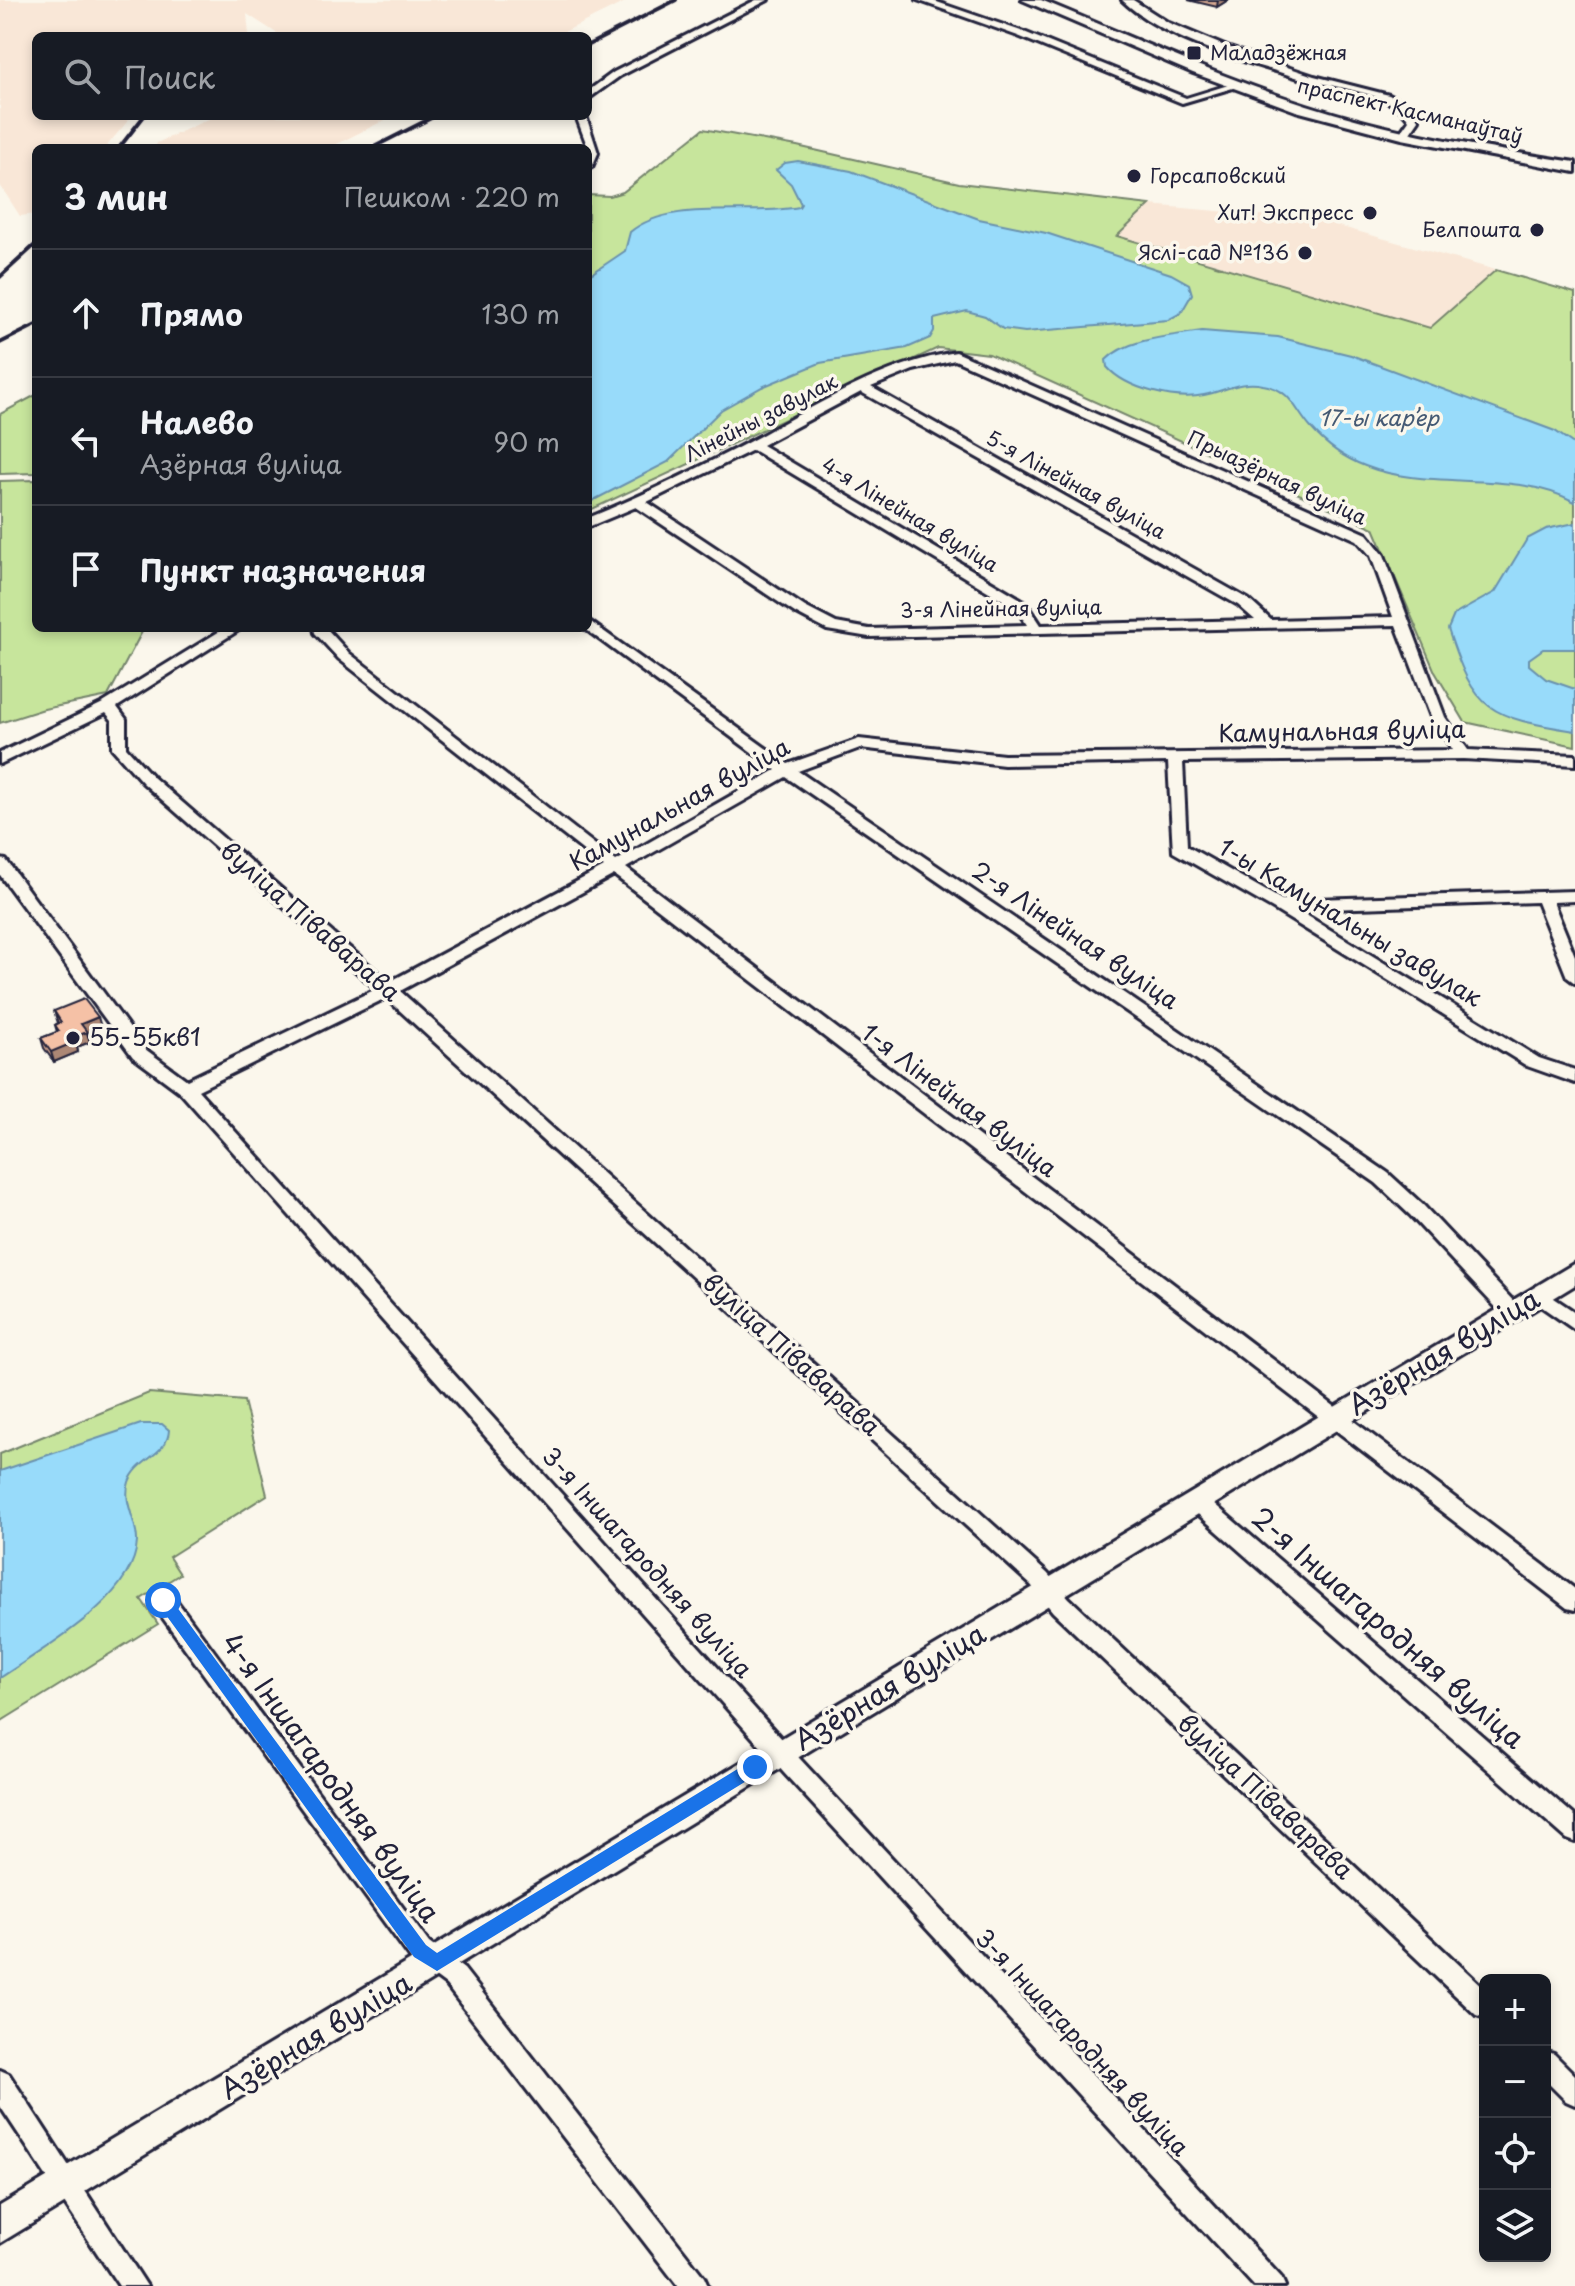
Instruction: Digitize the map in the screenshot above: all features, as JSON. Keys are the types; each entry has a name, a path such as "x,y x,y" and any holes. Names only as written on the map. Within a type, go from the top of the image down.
{"main road":[{"name":"праспект Касманаўтаў","path":"1029,0 1238,85 1317,112 1404,134 1575,167"}],"street":[{"path":"592,93 617,74 763,0"},
{"path":"922,0 1021,34 1186,101 1238,85"},
{"path":"1127,0 1158,21 1191,36 1293,72 1395,101 1413,116 1404,134"},
{"path":"582,120 590,144"},
{"name":"Лінейны завулак","path":"592,521 639,503 863,388 920,364 956,356"},
{"name":"Прыазёрная вуліца","path":"956,356 1362,537 1377,555 1438,717 1463,754"},
{"name":"5-я Лінейная вуліца","path":"863,388 1243,602 1266,622"},
{"name":"4-я Лінейная вуліца","path":"754,445 1021,605 1037,629"},
{"name":"3-я Лінейная вуліца","path":"639,503 800,610 832,627 869,633 1400,621"},
{"name":"2-я Лінейная вуліца","path":"592,627 786,770 1382,1178 1447,1239 1461,1262 1512,1312"},
{"path":"0,759 108,706 228,632"},
{"name":"1-я Лінейная вуліца","path":"320,632 344,656 615,868 1575,1601"},
{"name":"вуліца Піваварава","path":"108,706 119,719 119,748 148,780 388,990 1050,1591 1479,2000"},
{"name":"Камунальная вуліца","path":"186,1088 388,990 615,868 786,770 859,743 1004,760 1463,754 1575,760"},
{"name":"1-ы Камунальны завулак","path":"1175,759 1179,848 1279,905 1533,1062 1575,1077"},
{"name":"3-я Іншагародняя вуліца","path":"0,864 139,1053 186,1088 780,1752 1272,2286"},
{"path":"1543,896 1575,977"},
{"path":"1279,905 1575,896"},
{"name":"Азёрная вуліца","path":"0,2226 1575,1273"},
{"path":"1539,1295 1575,1323"},
{"name":"2-я Іншагародняя вуліца","path":"1198,1502 1575,1831"},
{"name":"4-я Іншагародняя вуліца","path":"163,1600 420,1951 455,1977 695,2286"},
{"path":"1551,2069 1575,2092"},
{"path":"0,2083 134,2286"}],"shaded area":[{"path":"0,0 629,0 564,32 275,32 247,14 249,32 32,32 32,120 129,120 108,144 32,144 32,214 20,216 0,185"},
{"path":"206,120 385,120 337,144 157,143"},
{"name":"Яслі-сад №136","path":"1150,205 1317,220 1496,270 1431,328 1117,235"}],"green space":[{"path":"703,129 797,146 959,183 1150,205 1117,236 1430,328 1496,270 1575,293 1575,746 1465,722 1435,672 1374,528 989,354 938,348 592,509 592,195 610,196 623,192"},
{"path":"32,397 32,473 0,474 0,414"},
{"path":"32,480 32,632 142,632 108,696 44,709 0,723 0,481"},
{"path":"149,1393 244,1401 267,1495 169,1557 180,1574 141,1599 158,1624 0,1722 0,1454"}],"water":[{"path":"798,161 851,171 979,219 1046,233 1171,274 1189,284 1192,294 1181,313 1168,320 1025,332 1003,329 985,316 967,311 934,319 934,331 930,338 907,348 820,363 762,387 721,410 668,462 592,501 592,273 625,251 630,232 667,215 799,207 801,204 791,184 776,170 785,163"},
{"name":"17-ы кар’ер","path":"1202,331 1278,337 1351,355 1555,431 1575,445 1575,502 1525,486 1417,478 1365,466 1329,445 1311,428 1292,401 1273,388 1248,384 1204,395 1166,395 1126,382 1107,367 1106,360 1138,342"},
{"path":"1575,523 1575,649 1543,649 1529,659 1529,665 1546,679 1575,689 1575,731 1523,721 1489,706 1467,678 1448,629 1454,615 1495,592 1527,539 1546,529"},
{"path":"141,1424 162,1424 169,1430 164,1445 139,1467 129,1482 127,1497 137,1542 132,1563 120,1583 83,1620 0,1678 0,1471"}],"building":[{"path":"84,999 98,1017 81,1024 87,1032 72,1038 75,1042 51,1052 41,1038 59,1031 55,1025 61,1022 54,1011"}],"railway":[{"path":"592,43 676,0"},
{"path":"122,144 141,120"},
{"path":"380,144 427,120"},
{"path":"0,277 32,248"},
{"path":"0,343 32,327"}],"place":[{"name":"Маладзёжная","path":"1194,53"},
{"name":"Горсаповский","path":"1134,176"},
{"name":"Хит! Экспресс","path":"1370,213"},
{"name":"Белпошта","path":"1537,230"},
{"name":"Яслі-сад №136","path":"1305,253"},
{"name":"55-55кв1","path":"73,1038"}],"route":[{"path":"163,1600 420,1951 437,1963 755,1767"}]}
